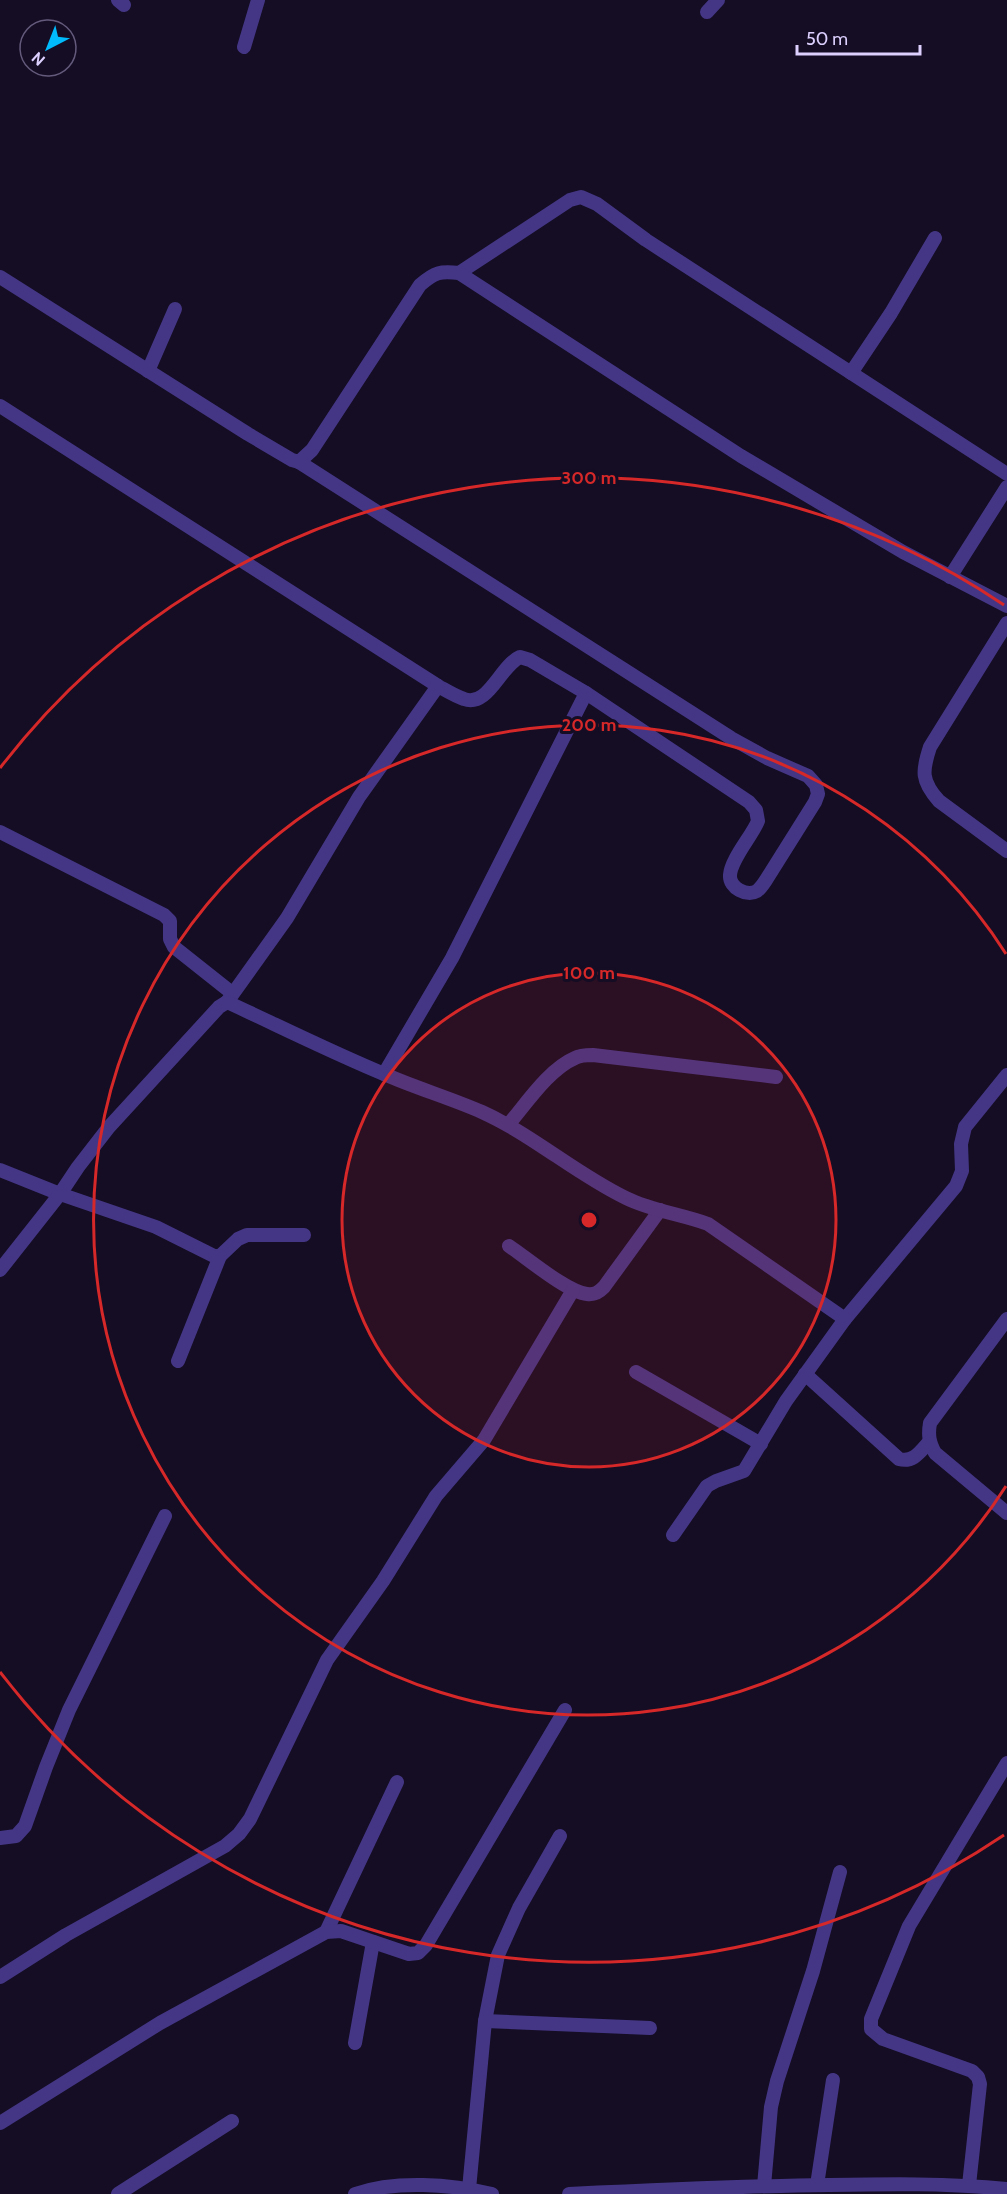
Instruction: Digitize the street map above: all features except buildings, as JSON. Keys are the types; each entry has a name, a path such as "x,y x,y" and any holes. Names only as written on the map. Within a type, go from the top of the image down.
{"street":[{"path":"244,47 258,0"},
{"path":"707,12 718,0"},
{"path":"459,273 570,200 581,197 597,204 646,240 1007,474"},
{"path":"851,373 891,313 935,238"},
{"path":"299,462 312,450 420,285 430,276 441,271 459,273 741,456 903,552 1007,606"},
{"path":"0,277 248,434 299,462 731,738 767,758 808,776 816,785 818,794 758,890 750,893 739,890 732,883 730,875 758,821 756,810 749,802 586,693 530,660 520,657 512,661 485,695 475,701 465,700 438,686 0,406"},
{"path":"148,371 175,309"},
{"path":"950,578 1007,487"},
{"path":"1007,623 930,747 924,765 924,778 930,791 939,801 1007,851"},
{"path":"0,1269 110,1127 219,1007 230,998 286,918 359,797 438,686"},
{"path":"384,1074 452,958 586,693"},
{"path":"0,832 164,915 170,921 170,939 174,947 230,998 384,1074 508,1125 597,1184 629,1200 708,1224 845,1319"},
{"path":"508,1125 545,1082 564,1064 576,1057 594,1055 776,1077"},
{"path":"673,1535 707,1486 744,1471 786,1401 845,1319 956,1185 962,1171 961,1144 965,1127 1007,1076"},
{"path":"0,1170 60,1194 156,1227 206,1253 220,1256"},
{"path":"509,1246 573,1290 596,1294 604,1287 660,1210"},
{"path":"178,1361 220,1256 238,1239 247,1235 304,1235"},
{"path":"0,1977 66,1935 225,1846 239,1834 250,1819 327,1660 383,1581 436,1496 483,1440 573,1290"},
{"path":"1007,1319 930,1424 929,1442 935,1453 1007,1513"},
{"path":"636,1372 761,1444"},
{"path":"805,1374 899,1459 906,1461 912,1459 929,1442"},
{"path":"0,1838 16,1836 25,1826 69,1710 165,1516"},
{"path":"0,2122 160,2022 326,1932 341,1931 410,1954 418,1953 426,1945 565,1710"},
{"path":"969,2185 980,2084 978,2077 972,2071 882,2039 871,2029 871,2019 909,1926 1007,1763"},
{"path":"326,1932 397,1782"},
{"path":"469,2188 485,2021 498,1955 519,1908 560,1836"},
{"path":"764,2186 771,2107 777,2081 813,1971 840,1872"},
{"path":"355,2043 373,1942"},
{"path":"485,2021 650,2028"},
{"path":"816,2185 833,2080"},
{"path":"118,2194 231,2121"},
{"path":"569,2194 816,2185 969,2185 1007,2189"},
{"path":"355,2194 375,2188 400,2186 469,2188 492,2194"}]}
